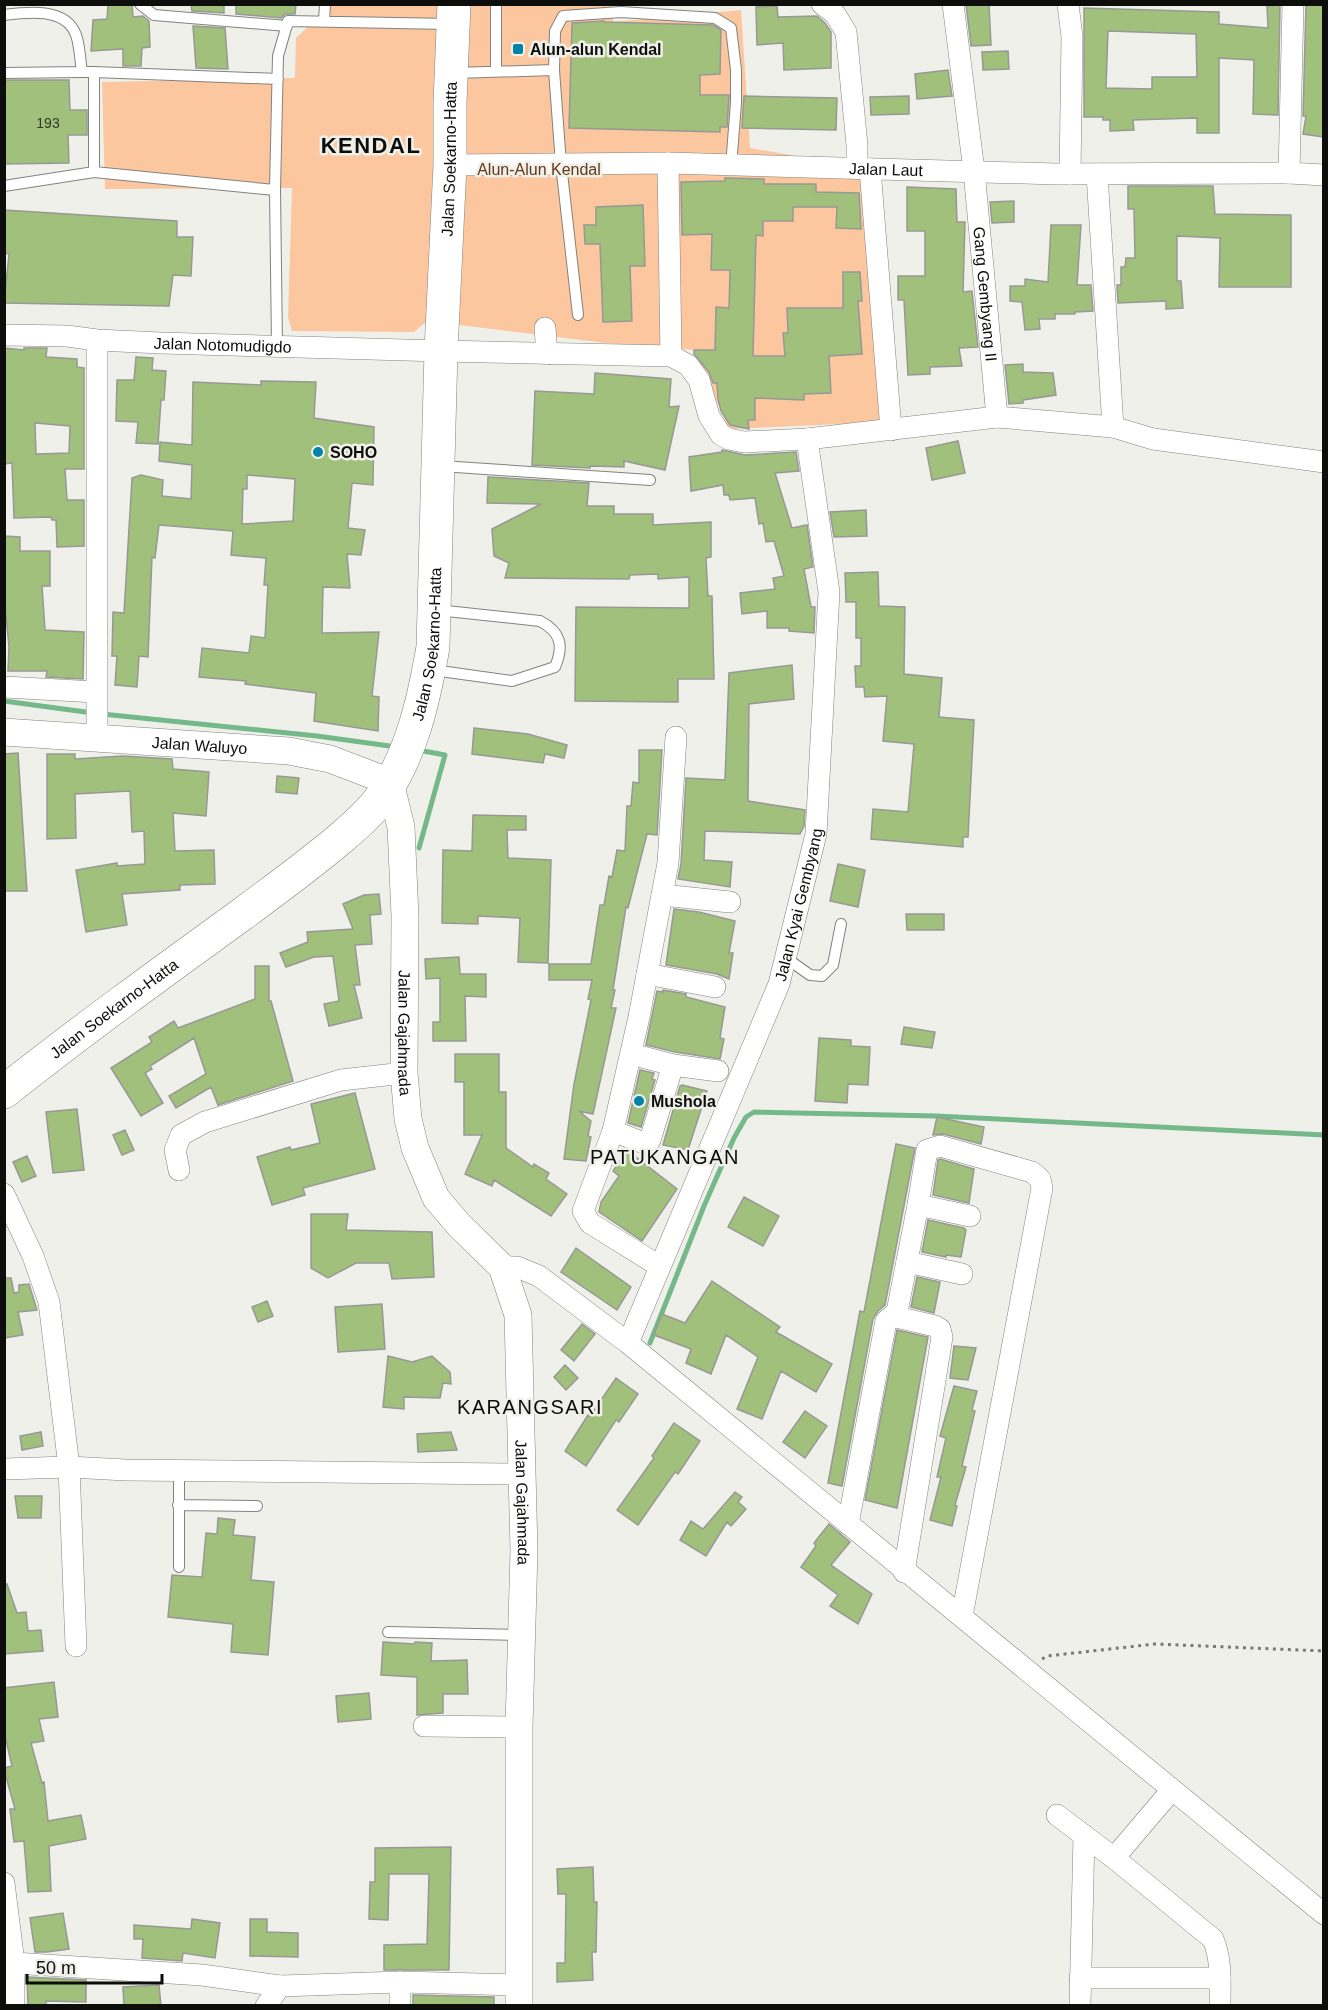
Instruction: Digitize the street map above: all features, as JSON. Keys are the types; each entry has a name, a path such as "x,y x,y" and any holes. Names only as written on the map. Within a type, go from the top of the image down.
{"highway":[{"name":"Jalan Soekarno-Hatta","path":"4,1092 113,1008 316,860 366,816 380,799 414,733 426,691 433,647 441,351 450,165 454,14"}],"street":[{"path":"822,4 835,14 846,32 858,145 864,169 891,430"},
{"name":"Gang Gembyang II","path":"953,4 974,171 997,417"},
{"path":"1068,4 1072,37 1070,174"},
{"path":"1289,173 1293,4"},
{"path":"668,163 671,356 688,365 699,380 709,416 721,435 729,439 744,442 807,439 997,417 1113,428 1153,439 1323,462"},
{"name":"Jalan Laut","path":"450,165 668,163 1070,174 1289,173 1323,175"},
{"path":"1096,174 1113,428"},
{"path":"545,328 547,354"},
{"name":"Jalan Notomudigdo","path":"4,335 277,346 671,356"},
{"path":"97,340 97,732"},
{"name":"Jalan Kyai Gembyang","path":"628,1343 779,984 816,834 829,592 807,439"},
{"path":"4,687 96,695"},
{"name":"Jalan Waluyo","path":"4,732 97,732 290,751 394,774"},
{"path":"660,1266 590,1223 583,1212 614,1131 647,974 668,863 676,737"},
{"name":"Jalan Gajahmada","path":"394,774 401,826 403,869 406,982 404,1073 408,1119 415,1148 436,1198 459,1225 502,1266 518,1314 524,1551 511,1992"},
{"path":"662,895 730,902"},
{"path":"647,974 715,987"},
{"path":"631,1054 673,1065 718,1071"},
{"path":"614,1131 644,1143 650,1140 673,1065"},
{"path":"180,1170 175,1150 181,1136 205,1122 341,1080 404,1073"},
{"path":"896,1317 927,1150 940,1146 1032,1172 1041,1179 1042,1188 1038,1211 962,1616"},
{"path":"4,1194 33,1256 49,1302 69,1467 76,1646"},
{"path":"918,1205 970,1215"},
{"path":"907,1262 962,1274"},
{"path":"502,1266 517,1267 539,1276 628,1343 1323,1914"},
{"path":"848,1524 886,1321 892,1316 936,1326 942,1332 930,1424 904,1572"},
{"path":"4,1469 69,1467 522,1474"},
{"path":"424,1726 519,1727"},
{"path":"1114,1858 1171,1791"},
{"path":"1057,1815 1114,1858 1213,1939 1219,1953 1220,2006"},
{"path":"1080,2006 1084,1835"},
{"path":"4,1883 14,1963 14,2006"},
{"path":"14,1963 202,1975 280,1986 400,1982 475,1984 511,1992"},
{"path":"1080,1978 1220,1978"},
{"path":"400,1982 400,2006"},
{"path":"266,2006 280,1986"}],"lane":[{"path":"140,4 154,15 287,26"},
{"path":"324,21 325,4"},
{"path":"496,4 496,71"},
{"path":"578,315 561,164 554,70 555,31 563,16 621,8 715,18 725,22 731,28 736,81 731,166"},
{"path":"4,15 48,13 64,18 76,33 82,72"},
{"path":"277,346 275,190 278,56 288,21 454,14"},
{"path":"451,73 554,70"},
{"path":"4,73 94,72 278,79"},
{"path":"93,172 94,72"},
{"path":"4,186 93,172 275,190"},
{"path":"438,466 650,480"},
{"path":"429,670 512,681 555,667 561,653 558,636 540,621 434,610"},
{"path":"786,958 810,975 822,976 833,965 841,924"},
{"path":"178,1567 179,1470"},
{"path":"178,1505 257,1506"},
{"path":"388,1632 522,1635"}],"path":[{"path":"1047,1656 1155,1644 1323,1651"}],"green space":[{"name":"Alun-Alun Kendal","path":"331,5 612,5 613,22 741,10 750,148 870,169 882,422 729,429 694,350 606,343 427,321 414,332 292,331 288,317 292,188 105,189 102,82 295,78 296,38"}],"building":[{"path":"108,4 132,4 133,17 143,16 149,21 150,47 142,48 141,66 123,66 123,49 91,51 93,20 107,19"},
{"path":"191,4 224,4 224,13 192,11"},
{"path":"236,4 296,4 295,14 285,14 281,18 236,14"},
{"path":"966,4 989,4 991,45 971,46"},
{"path":"1306,4 1323,4 1323,137 1303,134 1306,116 1303,116"},
{"path":"1280,5 1278,115 1253,114 1254,60 1219,58 1219,133 1197,133 1197,118 1133,120 1134,130 1110,131 1110,120 1103,120 1103,117 1084,117 1084,8 1219,12 1219,24 1268,28 1267,6","holes":["1108,31 1196,34 1197,77 1152,77 1152,89 1106,88"]},
{"path":"777,6 778,17 817,16 825,23 831,32 831,68 784,70 783,43 757,45 756,7"},
{"path":"604,21 713,25 721,30 720,74 700,75 700,95 729,95 727,127 720,127 720,132 569,128 572,23"},
{"path":"193,26 225,28 228,69 196,68"},
{"path":"1008,51 1009,69 983,70 982,52"},
{"path":"948,70 952,96 917,99 915,74"},
{"path":"4,80 69,80 70,110 87,110 87,135 68,135 69,163 4,164"},
{"path":"744,96 837,98 836,130 742,128"},
{"path":"909,96 909,114 871,115 870,97"},
{"path":"725,178 764,179 764,184 816,184 816,192 859,193 861,229 836,228 837,207 793,207 793,221 763,221 763,236 756,235 753,356 785,356 783,333 788,333 787,308 843,308 843,272 860,272 862,301 858,301 862,354 829,356 831,393 804,394 804,400 755,398 755,420 748,420 749,429 730,425 721,411 717,383 713,383 709,372 694,354 694,350 715,350 716,307 729,308 730,270 711,270 712,234 682,235 681,182 725,181"},
{"path":"1128,186 1213,186 1215,214 1291,215 1291,287 1219,287 1220,238 1177,236 1177,281 1181,281 1183,308 1166,309 1166,301 1118,303 1117,285 1121,285 1121,267 1125,267 1126,258 1135,258 1134,209 1128,209"},
{"path":"907,187 956,189 957,222 965,222 963,292 972,291 978,347 959,348 962,366 930,367 930,374 908,375 904,300 898,300 898,276 925,276 925,231 907,231"},
{"path":"1014,201 1014,222 992,223 990,202"},
{"path":"643,205 645,266 630,266 632,321 603,322 600,244 585,244 584,225 596,225 596,207"},
{"path":"4,210 177,221 177,237 193,237 191,276 173,275 169,306 4,303 9,254 4,253"},
{"path":"1051,225 1081,225 1077,285 1091,285 1093,311 1055,314 1055,319 1039,319 1040,329 1025,330 1022,302 1010,301 1010,286 1025,286 1025,279 1048,282"},
{"path":"4,348 24,350 24,348 47,348 46,357 77,359 77,367 84,368 84,469 65,469 67,500 84,500 84,546 57,547 56,520 52,520 51,517 14,518 12,463 5,464","holes":["35,423 70,426 69,453 36,454"]},
{"path":"136,357 153,358 152,370 166,371 164,400 161,400 158,444 136,443 138,422 116,421 117,380 134,380"},
{"path":"1023,364 1023,372 1053,373 1056,395 1009,404 1005,365"},
{"path":"595,373 671,379 669,407 679,406 665,470 624,461 624,467 532,465 535,391 594,394"},
{"path":"261,381 316,382 314,418 374,427 373,485 352,483 348,528 365,530 361,555 347,554 350,588 323,587 322,633 379,632 372,696 379,697 378,731 314,721 316,693 245,684 246,681 199,677 202,648 249,653 251,636 265,638 268,585 264,585 266,558 231,555 233,531 159,525 155,558 152,557 148,657 139,656 137,687 115,685 117,656 112,656 113,612 124,613 132,478 141,475 163,480 162,496 191,499 192,465 159,461 160,442 192,445 193,382 261,385","holes":["247,475 295,479 293,521 242,524 243,489 247,489"]},
{"path":"958,441 965,473 932,480 926,448"},
{"path":"722,450 745,455 796,452 799,471 775,473 792,528 807,525 813,567 804,569 811,607 815,607 814,633 789,631 789,628 767,628 767,611 742,614 740,593 775,589 773,578 784,576 774,541 766,542 763,523 759,524 755,498 730,500 729,495 724,495 723,485 691,491 689,457 722,452"},
{"path":"488,477 589,483 587,506 614,506 614,514 653,514 653,525 711,522 711,557 706,558 708,596 712,596 714,679 678,679 678,702 575,701 576,607 689,608 689,577 658,579 658,574 630,575 629,579 505,578 509,563 494,556 492,529 541,504 487,503"},
{"path":"866,510 867,536 834,537 830,512"},
{"path":"4,536 20,537 20,551 50,551 50,586 42,586 45,630 84,632 83,679 46,677 47,671 8,671"},
{"path":"878,572 879,606 905,607 904,674 942,678 939,717 974,720 968,837 963,837 963,847 871,839 873,809 908,812 914,744 883,741 887,696 865,697 864,687 856,687 855,666 861,666 861,638 856,638 856,602 846,602 845,573"},
{"path":"792,665 794,699 749,704 748,801 805,810 804,826 800,834 705,831 704,860 732,862 730,887 678,879 681,864 686,778 725,780 729,673"},
{"path":"474,728 528,734 567,745 564,758 545,754 543,763 472,754"},
{"path":"639,750 662,750 657,835 647,834 628,908 626,907 611,1008 616,1008 593,1114 579,1111 591,1121 588,1136 591,1137 586,1161 564,1159 574,1084 591,1000 588,999 592,980 549,980 549,964 591,964 600,905 604,905 609,876 612,877 617,850 625,851 627,806 631,806 633,782 639,783"},
{"path":"18,753 27,891 4,891 4,754"},
{"path":"47,754 75,754 75,759 123,756 172,759 173,769 209,772 206,816 173,813 175,851 214,850 215,884 180,885 180,890 122,894 127,925 86,932 76,870 117,863 117,866 145,864 144,831 132,832 130,791 75,794 76,838 47,839"},
{"path":"277,776 299,778 297,794 276,792"},
{"path":"473,815 526,816 526,830 507,830 508,858 551,860 548,963 518,962 520,918 478,916 478,924 442,923 443,850 472,851"},
{"path":"838,864 865,870 858,907 830,901"},
{"path":"379,894 381,914 370,915 372,944 355,945 360,985 354,985 362,1018 329,1026 324,1004 339,1001 333,956 314,957 286,967 280,953 308,942 307,932 353,929 343,904 364,895"},
{"path":"674,909 699,912 735,921 729,953 733,953 729,979 717,974 666,965"},
{"path":"906,914 944,914 944,930 907,930"},
{"path":"459,957 460,974 486,974 486,997 465,996 466,1041 433,1041 433,1022 440,1022 440,978 426,979 425,959"},
{"path":"255,966 269,966 269,1001 271,1001 293,1081 218,1105 211,1087 176,1108 169,1096 206,1074 194,1038 150,1066 152,1069 145,1073 163,1103 141,1116 111,1068 152,1042 149,1037 174,1021 178,1028 255,999"},
{"path":"663,990 686,994 686,997 725,1007 720,1038 724,1039 720,1059 646,1045 657,991 663,992"},
{"path":"904,1027 935,1032 932,1048 901,1044"},
{"path":"819,1038 851,1040 851,1046 870,1047 868,1085 848,1084 847,1103 815,1101"},
{"path":"455,1054 499,1054 499,1092 506,1092 506,1148 533,1167 534,1164 549,1173 546,1179 567,1194 551,1216 494,1180 492,1186 465,1174 482,1135 464,1135 464,1082 455,1082"},
{"name":"Mushola","path":"640,1070 654,1073 652,1079 655,1080 641,1127 628,1123"},
{"path":"682,1085 707,1091 688,1150 663,1145"},
{"path":"355,1093 375,1169 303,1188 305,1195 272,1205 257,1157 290,1147 291,1150 320,1143 311,1104"},
{"path":"77,1109 84,1170 53,1173 46,1112"},
{"path":"937,1117 984,1127 981,1144 943,1134 933,1135"},
{"path":"125,1130 134,1150 122,1155 113,1135"},
{"path":"896,1144 915,1148 885,1305 873,1319 842,1486 828,1483 860,1311 864,1312"},
{"path":"627,1150 677,1189 642,1241 599,1212 601,1202 619,1176 613,1171"},
{"path":"27,1156 36,1176 22,1182 13,1162"},
{"path":"940,1159 974,1169 969,1203 933,1195"},
{"path":"744,1197 779,1216 763,1246 728,1227"},
{"path":"311,1214 348,1214 346,1230 432,1232 434,1277 392,1279 389,1263 356,1263 328,1278 311,1268"},
{"path":"928,1220 966,1230 961,1257 946,1255 946,1257 922,1252"},
{"path":"576,1248 631,1287 617,1310 561,1272"},
{"path":"917,1277 940,1282 934,1313 911,1307"},
{"path":"4,1278 11,1278 14,1293 19,1292 19,1285 29,1284 37,1310 18,1312 23,1335 4,1338"},
{"path":"712,1281 780,1327 776,1332 832,1364 816,1392 781,1371 762,1419 737,1409 758,1357 726,1335 711,1374 686,1363 691,1349 654,1335 662,1314 685,1323"},
{"path":"267,1301 273,1316 258,1322 252,1307"},
{"path":"382,1304 385,1349 338,1352 335,1307"},
{"path":"582,1324 595,1334 574,1361 561,1350"},
{"path":"897,1330 928,1337 897,1508 865,1500"},
{"path":"954,1346 976,1348 968,1380 950,1378"},
{"path":"388,1356 412,1362 432,1356 450,1372 451,1384 443,1383 440,1398 404,1397 404,1409 383,1407"},
{"path":"565,1365 578,1378 566,1390 554,1377"},
{"path":"616,1378 638,1394 619,1422 616,1420 586,1466 565,1451"},
{"path":"954,1386 977,1391 972,1410 975,1411 962,1466 966,1467 955,1505 957,1506 952,1526 930,1520 941,1477 937,1477 946,1438 940,1436"},
{"path":"805,1411 827,1426 805,1458 783,1442"},
{"path":"674,1423 700,1441 678,1474 675,1472 638,1525 617,1510 654,1458 652,1456"},
{"path":"41,1432 43,1446 22,1450 20,1436"},
{"path":"451,1432 457,1450 418,1452 417,1434"},
{"path":"735,1492 742,1497 738,1502 746,1509 731,1526 727,1522 706,1556 680,1540 691,1521 703,1529"},
{"path":"15,1496 42,1496 41,1518 18,1518"},
{"path":"218,1518 235,1520 233,1535 255,1537 251,1580 274,1582 268,1655 231,1652 233,1624 168,1617 172,1575 202,1577 206,1533 217,1534"},
{"path":"829,1524 850,1542 831,1565 872,1594 858,1624 830,1606 838,1595 801,1567 816,1546 814,1543"},
{"path":"7,1584 17,1613 26,1612 28,1631 41,1630 43,1651 4,1654 4,1585"},
{"path":"383,1642 432,1643 431,1661 467,1660 468,1694 443,1694 443,1713 417,1715 417,1677 381,1675"},
{"path":"54,1682 58,1717 39,1719 44,1741 31,1743 42,1783 44,1782 48,1821 81,1815 86,1839 49,1846 51,1891 28,1892 24,1841 14,1842 10,1809 15,1809 4,1770 12,1766 4,1732 4,1688"},
{"path":"369,1693 371,1719 338,1722 336,1696"},
{"path":"451,1847 449,1970 384,1970 384,1945 427,1944 429,1874 389,1874 388,1920 369,1919 370,1882 375,1882 375,1848"},
{"path":"593,1867 594,1902 597,1902 596,1952 592,1952 593,1980 557,1982 557,1963 565,1963 566,1894 558,1894 557,1869"},
{"path":"63,1913 69,1949 35,1952 30,1918"},
{"path":"192,1919 220,1923 215,1958 183,1953 182,1961 142,1958 143,1939 134,1939 134,1925 191,1929"},
{"path":"250,1919 267,1919 267,1932 298,1933 298,1957 250,1956"},
{"path":"27,1977 86,1980 86,2002 46,2001 46,2006 28,2006"},
{"path":"159,1985 161,2006 124,2006 123,1987"},
{"path":"413,1995 494,1997 494,2006 413,2006"}],"waterway":[{"path":"4,701 93,713"},
{"path":"102,714 317,736 397,747"},
{"path":"418,750 445,755 419,848"},
{"path":"650,1343 704,1206 734,1138 746,1117 754,1112 936,1116 1324,1135"}],"place":[{"name":"Alun-alun Kendal","path":"518,49"},
{"name":"SOHO","path":"318,452"},
{"name":"Mushola","path":"639,1101"}],"district":[{"name":"KENDAL","path":"371,145"},
{"name":"PATUKANGAN","path":"665,1157"},
{"name":"KARANGSARI","path":"530,1407"}]}
